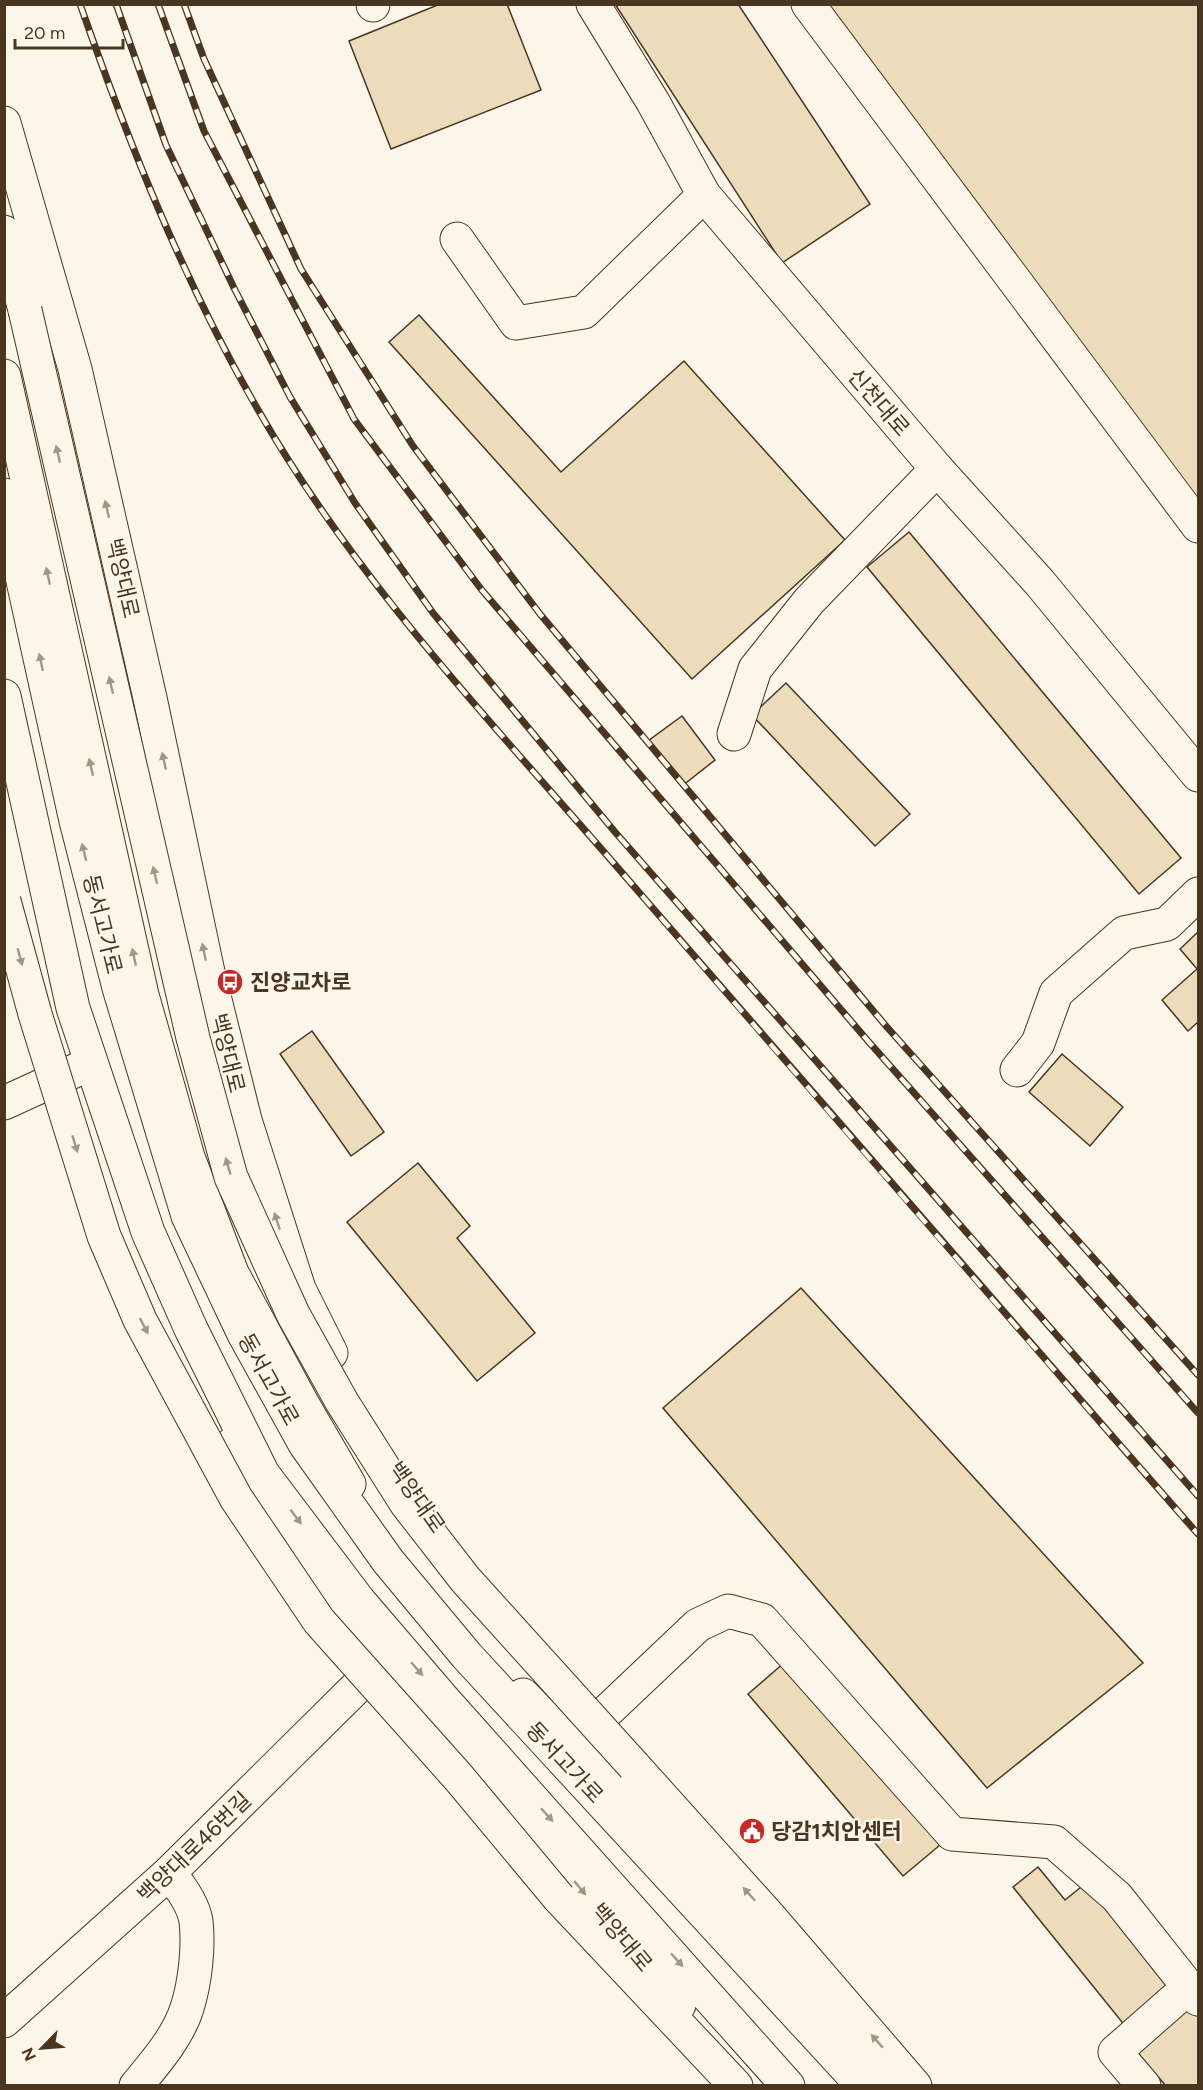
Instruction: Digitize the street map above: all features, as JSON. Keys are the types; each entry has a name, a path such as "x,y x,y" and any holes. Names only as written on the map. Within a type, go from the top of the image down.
{"main road":[{"name":"신천대로","path":"593,4 653,102 704,195 937,469 1040,583 1198,775"},
{"path":"808,4 1198,526"},
{"name":"백양대로","path":"4,123 75,369 150,698 208,972 245,1120 299,1289 365,1421 647,1822"},
{"path":"457,239 516,323 584,312 704,195"},
{"path":"4,232 25,310 192,1038 231,1177 293,1314 342,1402 406,1503 465,1579 768,1915 887,2085"},
{"name":"백양대로","path":"4,376 142,994 188,1157 232,1273 302,1403 368,1514 445,1615 647,1822 887,2085"},
{"path":"734,734 755,669 809,601 937,469"},
{"name":"동서고가로","path":"4,495 74,809 119,988 188,1216 244,1334 304,1444 388,1561 459,1647 887,2085"},
{"name":"동서고가로","path":"4,696 73,1008 148,1232 191,1329 264,1474 359,1601 443,1699 789,2085"},
{"name":"백양대로","path":"4,731 27,811 85,1066 193,1366 252,1487 285,1543 377,1667 492,1784 747,2085"},
{"path":"1017,1070 1038,1043 1056,993 1124,933 1167,924 1198,894"},
{"path":"4,901 35,1014 104,1236 140,1320 236,1498 319,1621 459,1778 559,1898 736,2085"},
{"path":"4,1103 85,1066"},
{"path":"583,1734 698,1625 728,1611 762,1620 952,1834 1054,1842 1117,1897 1194,1993 1114,2052 1144,2085"},
{"name":"백양대로46번길","path":"4,2021 169,1873 377,1667"},
{"path":"136,2085 163,2052 187,2009 195,1963 196,1920 183,1889 169,1873"}],"building":[{"path":"440,4 507,4 541,90 391,149 349,41"},
{"path":"615,4 738,4 870,204 782,263"},
{"path":"827,4 1198,4 1198,504"},
{"path":"419,315 561,472 684,361 845,540 692,679 389,342"},
{"path":"909,532 1181,858 1139,894 867,567"},
{"path":"786,683 910,814 875,846 752,715"},
{"path":"682,716 715,760 682,786 648,741"},
{"path":"1198,932 1198,1022 1188,1031 1162,1000 1197,969 1180,949"},
{"path":"312,1031 384,1132 351,1156 280,1054"},
{"path":"1062,1054 1123,1107 1090,1146 1029,1092"},
{"path":"418,1163 470,1226 457,1238 535,1333 477,1381 347,1222"},
{"path":"801,1288 1143,1663 987,1788 663,1408"},
{"path":"785,1662 940,1845 903,1876 748,1694"},
{"path":"1038,1867 1065,1900 1086,1883 1173,1989 1126,2027 1013,1887"},
{"path":"1190,2008 1198,2017 1198,2086 1166,2086 1138,2053"}],"railway":[{"path":"80,4 138,160 205,311 257,408 297,474 341,537 387,598 485,717 1198,1534"},
{"path":"116,4 166,145 234,288 290,397 355,503 433,613 615,832 1198,1496"},
{"path":"158,4 204,131 354,419 481,589 868,1041 1198,1413"},
{"path":"184,4 204,59 301,269 413,446 540,614 886,1026 1198,1375"}],"place":[{"name":"진양교차로","path":"230,982"},
{"name":"당감1치안센터","path":"752,1831"}]}
